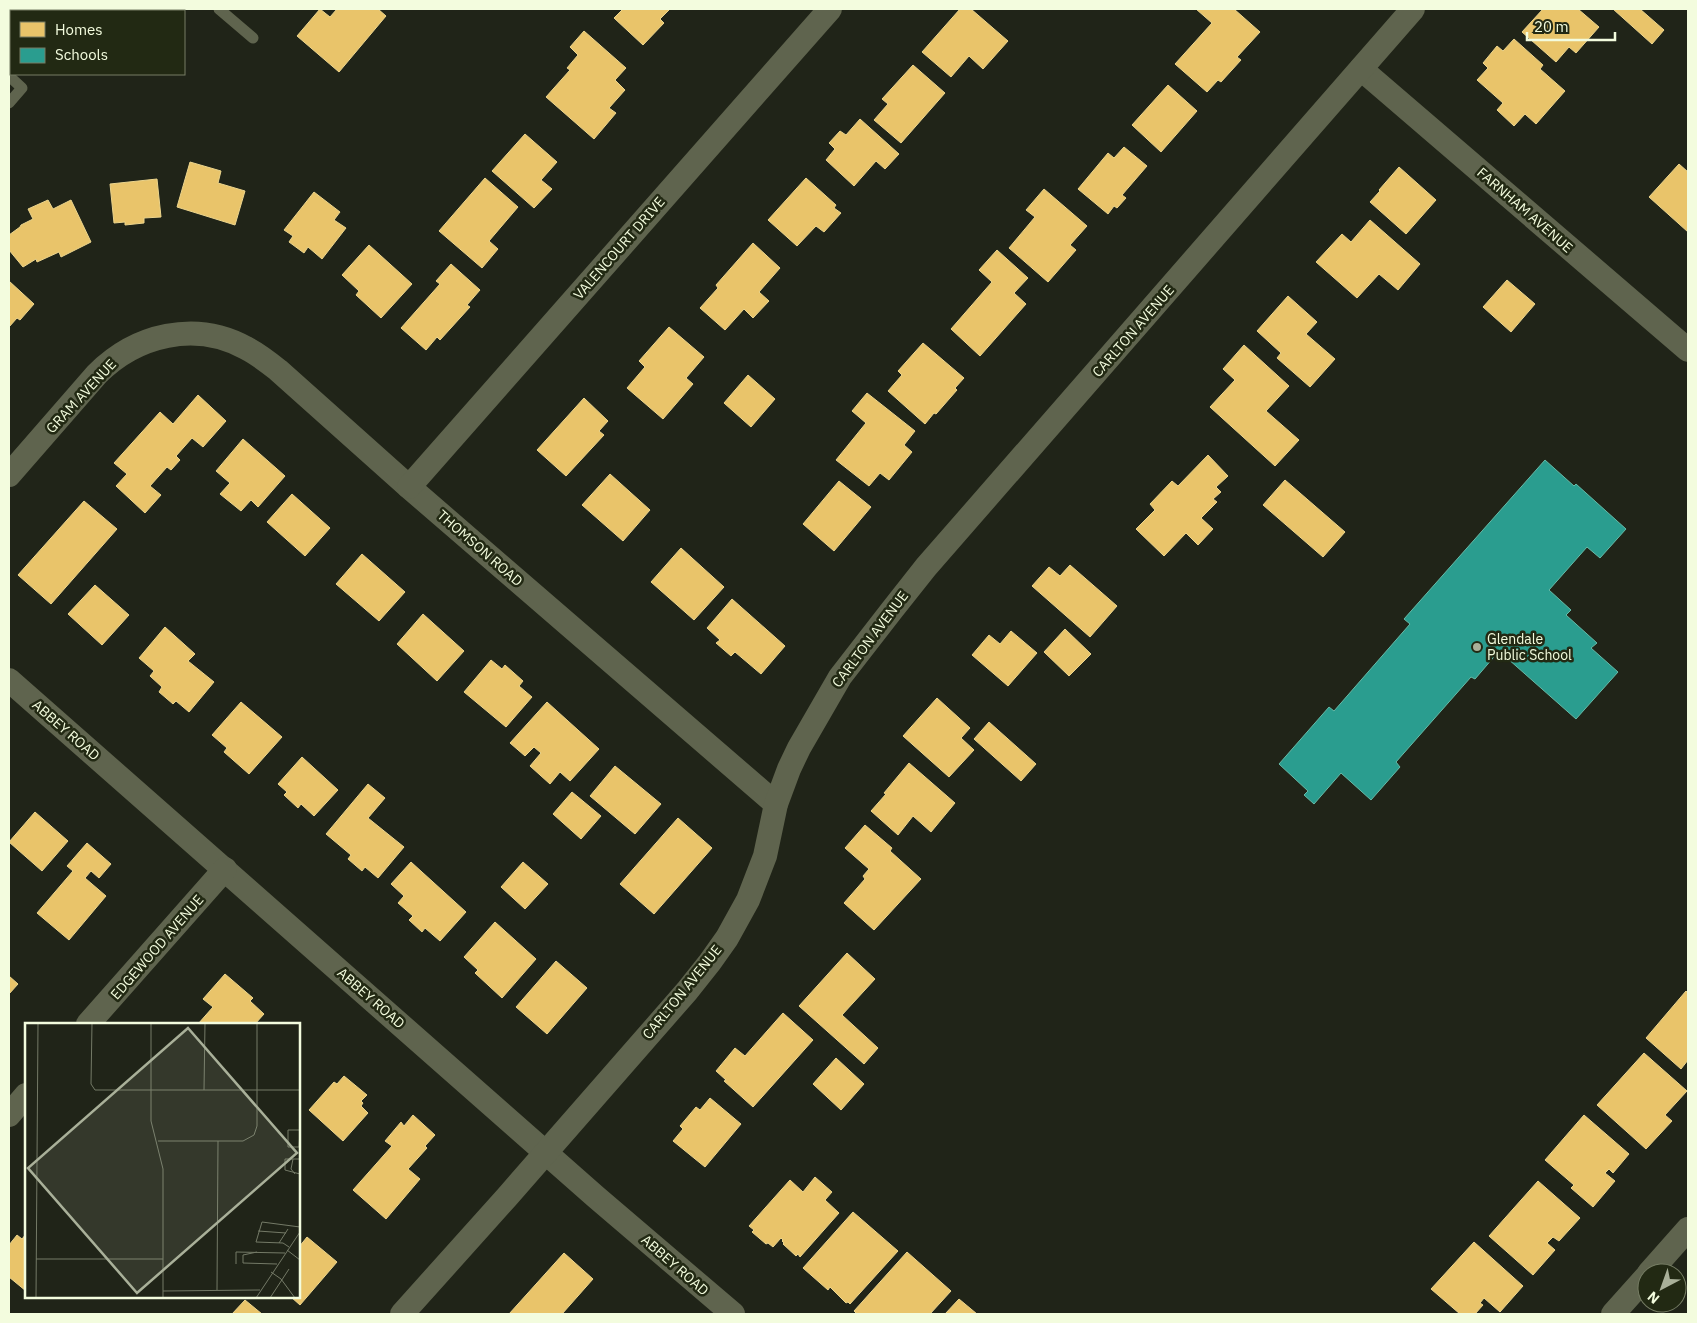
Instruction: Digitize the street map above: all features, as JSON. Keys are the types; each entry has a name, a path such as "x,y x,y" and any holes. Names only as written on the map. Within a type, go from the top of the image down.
{"street":[{"name":"VALENCOURT DRIVE","path":"409,487 830,9"},
{"name":"CARLTON AVENUE","path":"402,1314 687,991 726,938 748,900 758,875 765,856 776,804 789,769 827,698 858,653 926,567 1413,9"},
{"name":"FARNHAM AVENUE","path":"1361,69 1688,350"},
{"name":"THOMSON ROAD","path":"166,336 186,334 213,336 245,347 262,357 409,487 776,804"},
{"name":"GRAM AVENUE","path":"9,475 111,361 128,349 146,341 166,336"},
{"name":"ABBEY ROAD","path":"9,680 545,1152 733,1314"},
{"name":"EDGEWOOD AVENUE","path":"89,1023 225,869"},
{"path":"9,1114 25,1096"},
{"path":"1658,1263 1688,1229"},
{"path":"1613,1314 1637,1287"}],"lane":[{"path":"219,9 253,38"},
{"path":"9,76 22,88 9,103"}],"building: Homes":[{"path":"320,9 330,17 337,9 378,9 386,16 339,72 297,36"},
{"path":"623,9 670,9 660,19 664,23 643,45 614,18"},
{"path":"960,9 971,9 1008,41 983,69 969,56 951,77 922,52"},
{"path":"1196,9 1234,9 1260,32 1237,57 1241,60 1221,82 1218,80 1207,92 1175,64 1212,23"},
{"path":"1543,9 1578,9 1599,27 1576,53 1569,47 1556,62 1522,32"},
{"path":"1613,9 1640,9 1664,30 1652,44"},
{"path":"584,31 626,68 615,80 625,90 609,108 616,113 594,139 546,97 570,70 567,68 578,55 570,47"},
{"path":"1514,39 1543,65 1540,69 1565,91 1536,124 1525,114 1514,126 1497,110 1503,103 1477,80 1488,68 1483,63 1497,46 1503,51"},
{"path":"913,65 945,93 901,143 874,120 888,104 882,99"},
{"path":"1168,85 1197,111 1161,152 1132,125"},
{"path":"860,119 899,154 885,169 876,161 854,186 826,160 835,149 829,143 840,131 846,135"},
{"path":"525,134 557,162 541,180 552,189 534,208 492,171"},
{"path":"1124,147 1147,166 1122,195 1126,198 1117,208 1114,206 1108,214 1078,189 1108,153 1114,158"},
{"path":"190,162 221,171 218,183 245,191 235,225 177,207"},
{"path":"1679,164 1688,172 1688,232 1649,197"},
{"path":"1399,167 1436,200 1406,234 1370,202"},
{"path":"485,178 518,207 489,241 498,249 482,268 439,231"},
{"path":"806,178 836,205 834,208 841,213 824,232 816,226 797,246 768,220"},
{"path":"157,179 161,217 144,218 144,223 125,225 125,222 114,223 110,184"},
{"path":"1044,189 1087,226 1070,245 1076,250 1048,282 1009,248 1035,217 1026,210"},
{"path":"314,192 340,212 334,220 346,228 322,259 308,247 304,253 289,242 293,236 284,230"},
{"path":"48,200 53,209 71,200 91,242 61,257 59,252 37,262 36,259 23,267 9,250 9,235 21,225 33,219 28,209"},
{"path":"1370,220 1420,264 1398,290 1379,274 1357,298 1316,262 1342,234 1351,242"},
{"path":"753,243 780,268 759,292 769,301 753,318 744,309 725,330 700,308 718,288 716,285"},
{"path":"369,245 412,284 381,318 356,295 359,291 342,275"},
{"path":"997,250 1028,278 1014,293 1026,304 980,356 951,329 992,282 979,270"},
{"path":"451,264 480,290 467,305 470,307 440,340 437,337 426,350 401,328 440,284 436,281"},
{"path":"1507,280 1535,304 1511,332 1483,307"},
{"path":"9,281 34,304 20,320 17,318 9,327"},
{"path":"1288,296 1317,322 1306,334 1335,359 1310,387 1277,358 1281,353 1257,331"},
{"path":"669,327 704,357 686,378 693,384 663,419 627,388 645,367 639,361"},
{"path":"923,343 964,378 955,388 957,390 925,424 888,391 902,375 898,371"},
{"path":"1244,345 1289,386 1266,411 1299,440 1275,466 1210,407 1235,380 1223,369"},
{"path":"748,375 775,399 751,427 724,403"},
{"path":"867,393 915,431 904,445 912,452 889,480 880,473 869,486 836,460 866,423 852,411"},
{"path":"198,395 226,421 203,447 192,438 176,456 180,460 171,470 167,467 150,486 161,495 145,513 116,486 127,474 114,463 160,412 173,424"},
{"path":"584,398 608,421 599,431 604,435 566,476 537,450"},
{"path":"243,439 285,476 258,507 251,500 241,511 220,494 230,483 216,471"},
{"path":"1208,455 1228,476 1216,487 1221,492 1213,499 1217,502 1201,518 1213,529 1198,545 1186,533 1164,556 1136,529 1155,510 1150,504 1172,481 1178,486"},
{"path":"610,474 650,510 623,541 582,505"},
{"path":"1285,480 1345,532 1323,557 1263,505"},
{"path":"839,481 871,507 834,551 803,524"},
{"path":"292,494 330,528 305,556 267,522"},
{"path":"84,501 117,529 51,604 18,575"},
{"path":"681,548 724,587 694,620 651,582"},
{"path":"362,554 405,592 379,621 336,584"},
{"path":"1070,565 1117,606 1090,637 1032,586 1049,567 1060,576"},
{"path":"95,585 129,615 102,645 68,614"},
{"path":"732,599 785,646 761,674 735,652 731,656 716,643 720,640 707,628"},
{"path":"423,614 464,651 437,681 397,644"},
{"path":"165,627 195,654 188,661 214,682 189,712 176,701 173,704 159,692 162,687 150,676 154,671 139,658"},
{"path":"1065,629 1091,654 1069,676 1044,652"},
{"path":"1011,631 1037,653 1008,686 972,655 989,635 1000,644"},
{"path":"491,660 502,669 505,665 523,681 519,686 532,697 506,727 464,692"},
{"path":"937,698 970,728 961,738 974,750 949,777 903,736"},
{"path":"241,702 282,737 249,774 224,752 227,748 212,735"},
{"path":"547,702 599,749 570,781 560,772 550,784 530,766 541,753 534,747 525,756 510,743"},
{"path":"989,722 1036,764 1021,781 974,739"},
{"path":"302,757 338,790 314,816 301,804 298,808 284,795 287,792 278,784"},
{"path":"909,763 955,803 931,832 913,816 898,835 871,811"},
{"path":"615,766 661,804 635,834 590,796"},
{"path":"368,784 385,798 368,818 404,847 378,878 365,867 362,871 348,859 351,855 326,834"},
{"path":"572,792 601,816 581,839 553,814"},
{"path":"35,812 68,841 42,871 9,842"},
{"path":"678,818 712,848 654,914 620,884"},
{"path":"865,825 892,848 890,851 921,879 874,930 844,903 865,879 863,876 869,869 845,848"},
{"path":"87,843 111,864 99,878 91,871 85,878 106,896 69,940 37,913 73,871 67,866"},
{"path":"411,862 466,912 440,941 425,928 422,932 409,920 413,916 398,903 404,896 391,884"},
{"path":"523,862 548,884 525,909 501,887"},
{"path":"495,922 536,959 502,998 475,973 478,970 464,957"},
{"path":"847,953 875,979 842,1015 878,1048 864,1064 799,1006"},
{"path":"556,961 587,988 547,1034 516,1007"},
{"path":"225,974 253,998 250,1001 264,1014 256,1023 199,1023 213,1007 203,999"},
{"path":"9,976 18,984 9,994"},
{"path":"1686,991 1688,993 1688,1060 1681,1069 1646,1038"},
{"path":"783,1013 813,1040 753,1107 724,1081 726,1080 716,1071 735,1048 745,1056"},
{"path":"1644,1053 1687,1091 1665,1115 1672,1121 1646,1149 1597,1105"},
{"path":"836,1058 864,1084 841,1110 813,1084"},
{"path":"344,1076 367,1095 361,1101 363,1103 361,1106 368,1113 343,1141 309,1110 334,1082 337,1084"},
{"path":"710,1098 741,1124 705,1167 673,1141 683,1129 680,1126 696,1107 700,1110"},
{"path":"413,1115 435,1135 425,1146 427,1148 408,1169 420,1179 386,1219 353,1190 392,1146 385,1141 401,1122 404,1126"},
{"path":"1584,1115 1629,1154 1613,1173 1609,1169 1605,1173 1615,1181 1593,1207 1571,1188 1574,1185 1545,1160"},
{"path":"815,1177 832,1192 825,1200 839,1213 800,1257 798,1254 796,1256 783,1244 781,1238 773,1247 768,1243 766,1244 752,1232 754,1230 749,1226 790,1180 803,1192"},
{"path":"1538,1181 1580,1218 1559,1241 1553,1237 1547,1243 1555,1250 1533,1275 1489,1236"},
{"path":"853,1212 898,1251 850,1304 846,1303 830,1287 828,1290 803,1268"},
{"path":"17,1235 22,1239 25,1235 25,1290 9,1277 9,1245"},
{"path":"307,1237 337,1262 300,1305 292,1298 300,1298 300,1246"},
{"path":"1474,1242 1523,1286 1500,1312 1484,1298 1480,1303 1483,1305 1475,1314 1460,1314 1431,1289"},
{"path":"907,1252 951,1291 930,1314 857,1314 854,1311"},
{"path":"564,1253 593,1279 562,1314 509,1314"},
{"path":"959,1299 977,1314 945,1314"},
{"path":"245,1300 262,1314 232,1314"}],"building: Schools":[{"path":"1545,460 1574,486 1576,484 1626,529 1600,558 1587,547 1549,590 1571,610 1566,615 1597,643 1591,648 1618,672 1576,719 1499,651 1475,679 1471,677 1396,762 1400,767 1371,800 1341,773 1314,804 1304,795 1308,791 1279,764 1329,707 1334,711 1410,624 1404,619"}],"place":[{"name":"Glendale Public School","path":"1477,647"}]}
